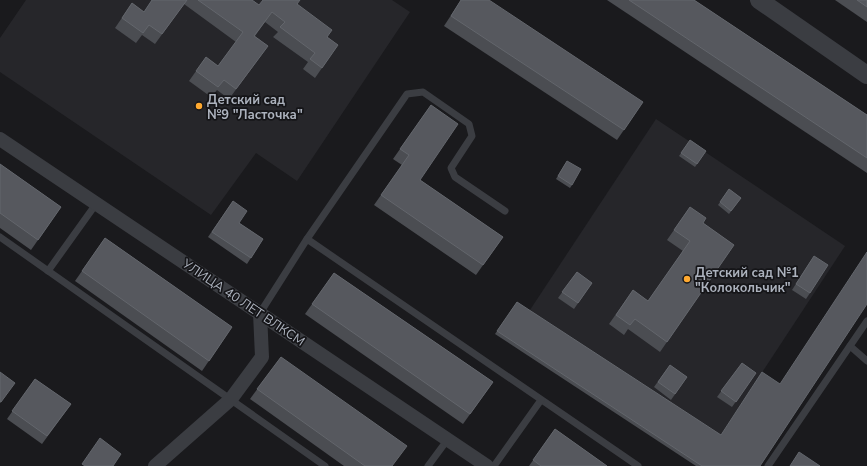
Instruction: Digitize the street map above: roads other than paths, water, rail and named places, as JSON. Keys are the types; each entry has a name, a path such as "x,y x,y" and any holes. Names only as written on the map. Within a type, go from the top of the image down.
{"street":[{"path":"759,0 867,75"},
{"name":"УЛИЦА 40 ЛЕТ ВЛКСМ","path":"0,139 487,466"},
{"path":"155,466 231,399 262,357 260,313"}],"lane":[{"path":"260,313 307,239 406,94 423,92 469,124 472,136 451,168 455,177 505,211"},
{"path":"48,271 96,204"},
{"path":"0,237 325,466"},
{"path":"307,239 638,466"},
{"path":"768,466 867,321"},
{"path":"850,346 867,361"},
{"path":"494,466 541,400"},
{"path":"428,466 448,440"}],"place":[{"name":"Детский сад №9 \"Ласточка\"","path":"199,106"},
{"name":"Детский сад №1 \"Колокольчик\"","path":"687,279"}]}
